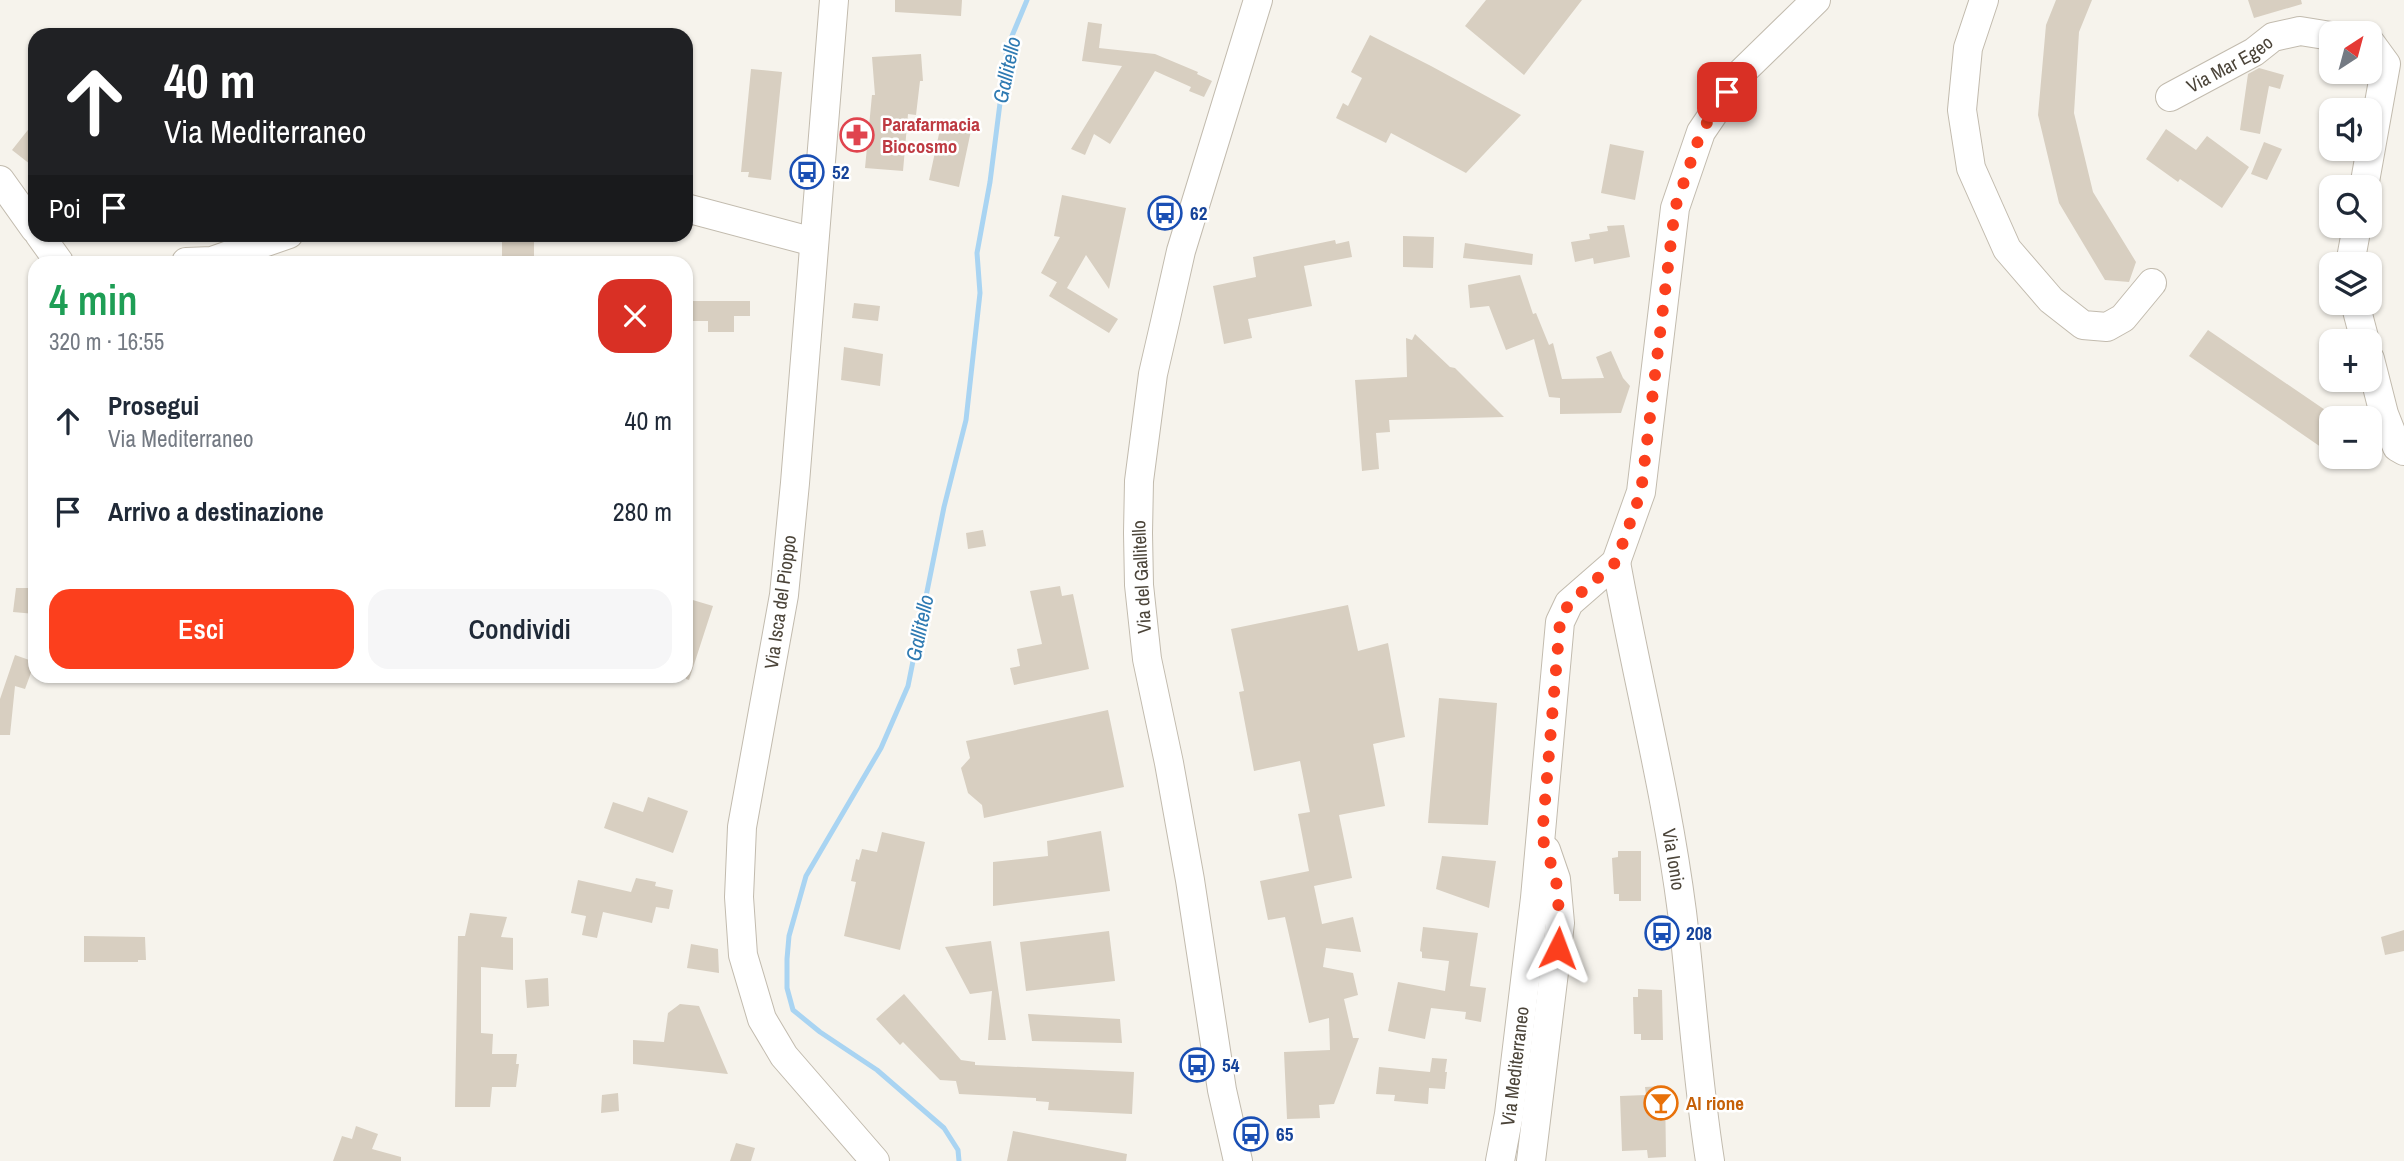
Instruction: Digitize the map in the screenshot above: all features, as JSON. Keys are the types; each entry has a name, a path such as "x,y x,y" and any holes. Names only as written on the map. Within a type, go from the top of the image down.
{"street":[{"name":"Via Isca del Pioppo","path":"834,0 795,483 783,596 742,827 738,897 743,956 762,1019 784,1056 874,1161"},
{"name":"Via del Gallitello","path":"1238,1161 1222,1090 1192,890 1169,763 1146,659 1139,585 1138,520 1139,481 1153,374 1173,287 1196,199 1258,0"},
{"name":"Via Mediterraneo","path":"1500,1161 1509,1114 1542,837 1560,622 1569,603 1616,562 1641,492 1675,208 1701,132 1741,73 1816,0"},
{"path":"1984,0 1968,48 1962,110 1971,168 2007,249 2051,300 2083,325 2107,327 2123,318 2152,283"},
{"name":"Via Mar Egeo","path":"2170,97 2254,52 2273,37 2300,31 2319,34"},
{"path":"2366,175 2386,64 2382,58"},
{"path":"0,180 28,219"},
{"path":"693,210 814,242"},
{"path":"226,256 266,242"},
{"path":"2378,392 2397,447 2404,451"},
{"name":"Via Ionio","path":"1616,562 1663,799 1682,911 1700,1099 1710,1161"},
{"path":"1531,1161 1560,923 1556,879 1542,837"}],"building":[{"path":"895,0 962,0 961,16 895,12"},
{"path":"1486,0 1582,0 1524,75 1465,26"},
{"path":"2056,0 2092,0 2079,32 2074,113 2093,192 2136,262 2129,282 2105,280 2059,203 2038,115 2046,25"},
{"path":"2248,0 2301,0 2302,4 2254,18"},
{"path":"1088,22 1102,24 1099,48 1155,54 1198,72 1197,74 1212,81 1204,97 1189,91 1191,87 1155,71 1110,144 1094,134 1085,155 1071,149 1122,66 1082,61"},
{"path":"1370,35 1521,115 1466,173 1391,133 1386,143 1336,118 1343,103 1348,106 1362,78 1351,72"},
{"path":"921,54 923,81 920,81 916,115 908,114 903,171 865,168 872,95 875,95 872,57"},
{"path":"2259,68 2284,75 2280,89 2269,86 2260,134 2240,130 2248,74"},
{"path":"751,69 782,72 771,180 748,177 749,172 741,172"},
{"path":"942,120 972,126 959,187 929,180"},
{"path":"2166,129 2196,150 2207,136 2249,167 2222,208 2146,159"},
{"path":"28,130 28,163 12,150"},
{"path":"2264,142 2282,149 2267,180 2251,174"},
{"path":"1610,144 1644,151 1635,200 1601,193"},
{"path":"1062,195 1126,208 1109,289 1086,255 1067,288 1041,273 1060,237 1054,236"},
{"path":"1624,225 1630,257 1594,264 1593,258 1575,262 1571,242 1590,239 1589,234 1608,231 1607,226"},
{"path":"1403,236 1434,237 1433,268 1403,267"},
{"path":"1335,240 1336,244 1349,241 1352,257 1304,266 1312,306 1248,319 1252,338 1224,344 1213,286 1256,277 1253,257"},
{"path":"502,242 534,242 534,256 502,256"},
{"path":"1465,243 1533,254 1532,265 1463,258"},
{"path":"1520,275 1533,314 1536,313 1549,345 1553,343 1562,379 1604,378 1596,357 1611,351 1623,378 1630,386 1621,413 1560,414 1560,398 1549,397 1534,339 1506,350 1489,306 1470,308 1468,285"},
{"path":"1057,282 1118,319 1109,333 1049,296"},
{"path":"693,301 750,301 750,316 734,316 734,332 708,332 708,321 693,321"},
{"path":"854,303 880,306 878,321 852,318"},
{"path":"2208,330 2319,406 2319,446 2189,356"},
{"path":"1415,334 1450,367 1455,368 1504,417 1389,420 1390,432 1376,433 1379,469 1362,471 1355,380 1407,377 1406,338 1412,340"},
{"path":"844,347 883,354 880,386 841,380"},
{"path":"983,530 986,546 968,549 966,533"},
{"path":"1060,586 1062,596 1073,594 1089,669 1014,685 1010,668 1020,666 1017,649 1042,644 1030,591"},
{"path":"16,588 28,588 28,613 13,612"},
{"path":"693,600 713,606 693,668"},
{"path":"1348,605 1358,651 1388,643 1405,737 1373,744 1385,806 1339,815 1352,878 1314,886 1322,924 1353,917 1361,952 1326,948 1323,967 1353,973 1358,995 1344,999 1353,1038 1359,1038 1334,1104 1319,1105 1320,1118 1287,1119 1284,1052 1330,1050 1329,1018 1309,1023 1285,917 1268,920 1260,881 1309,871 1298,814 1310,812 1300,761 1254,771 1239,692 1244,691 1231,629"},
{"path":"15,655 28,660 28,681 25,689 15,686 10,735 0,735 0,699"},
{"path":"1439,698 1497,703 1488,825 1428,823"},
{"path":"1108,710 1124,787 984,818 982,805 968,793 961,768 970,758 966,741"},
{"path":"648,797 688,811 673,853 604,828 613,802 643,812"},
{"path":"1101,831 1110,891 993,906 993,862 1048,856 1047,841"},
{"path":"882,832 925,842 900,950 844,936 856,882 851,881 856,859 859,860 862,849 877,852"},
{"path":"1618,851 1641,851 1641,901 1619,901 1619,894 1614,894 1612,858 1618,857"},
{"path":"1442,856 1496,861 1489,908 1436,889"},
{"path":"636,878 656,882 655,886 673,890 669,909 656,907 652,923 603,912 597,938 582,935 586,916 571,913 578,880 631,892"},
{"path":"470,913 507,917 501,937 513,938 513,970 481,967 481,1033 493,1034 492,1054 517,1054 516,1064 519,1064 516,1087 492,1087 490,1107 455,1107 458,936 465,936"},
{"path":"1423,927 1478,933 1470,986 1486,988 1481,1022 1465,1019 1466,1012 1431,1008 1425,1039 1388,1031 1398,982 1445,991 1449,961 1422,958 1420,951"},
{"path":"2404,930 2404,951 2385,955 2381,937"},
{"path":"1109,931 1115,981 1026,991 1020,942"},
{"path":"84,936 145,937 146,960 84,962"},
{"path":"991,941 1006,1040 988,1040 992,991 970,994 945,947"},
{"path":"691,944 718,949 719,973 687,968"},
{"path":"548,978 549,1006 527,1008 525,980"},
{"path":"1638,989 1662,990 1663,1040 1641,1040 1641,1034 1634,1034 1633,997 1638,997"},
{"path":"904,994 961,1060 975,1062 975,1065 1134,1072 1132,1114 1048,1110 1049,1102 1036,1101 1036,1098 959,1094 956,1081 940,1080 903,1042 900,1045 876,1019"},
{"path":"680,1004 699,1006 728,1074 633,1064 633,1040 664,1042 668,1013"},
{"path":"1028,1014 1120,1019 1122,1043 1032,1041"},
{"path":"1432,1058 1447,1059 1447,1072 1445,1089 1429,1088 1428,1104 1394,1101 1395,1095 1376,1094 1379,1067 1430,1072"},
{"path":"1665,1086 1666,1157 1648,1158 1647,1150 1622,1151 1620,1096 1646,1095 1645,1087"},
{"path":"618,1093 619,1111 601,1113 602,1095"},
{"path":"356,1126 378,1134 372,1149 401,1157 401,1161 333,1161 342,1136 352,1139"},
{"path":"1013,1131 1127,1154 1126,1161 1007,1161"},
{"path":"736,1143 755,1148 751,1161 730,1161"}],"waterway":[{"name":"Gallitello","path":"959,1161 958,1150 944,1128 877,1070 820,1032 793,1010 787,988 787,959 789,936 806,876 881,748 908,686 944,507 966,420 980,293 977,253 990,182 1007,48 1027,0"}],"place":[{"name":"Parafarmacia Biocosmo","path":"857,135"},
{"name":"52","path":"807,172"},
{"name":"62","path":"1165,213"},
{"name":"208","path":"1662,933"},
{"name":"54","path":"1197,1065"},
{"name":"Al rione","path":"1661,1103"},
{"name":"65","path":"1251,1134"}],"route":[{"path":"1558,948 1560,923 1556,879 1542,837 1560,622 1569,603 1616,562 1641,492 1675,208 1701,132 1727,92"}]}
